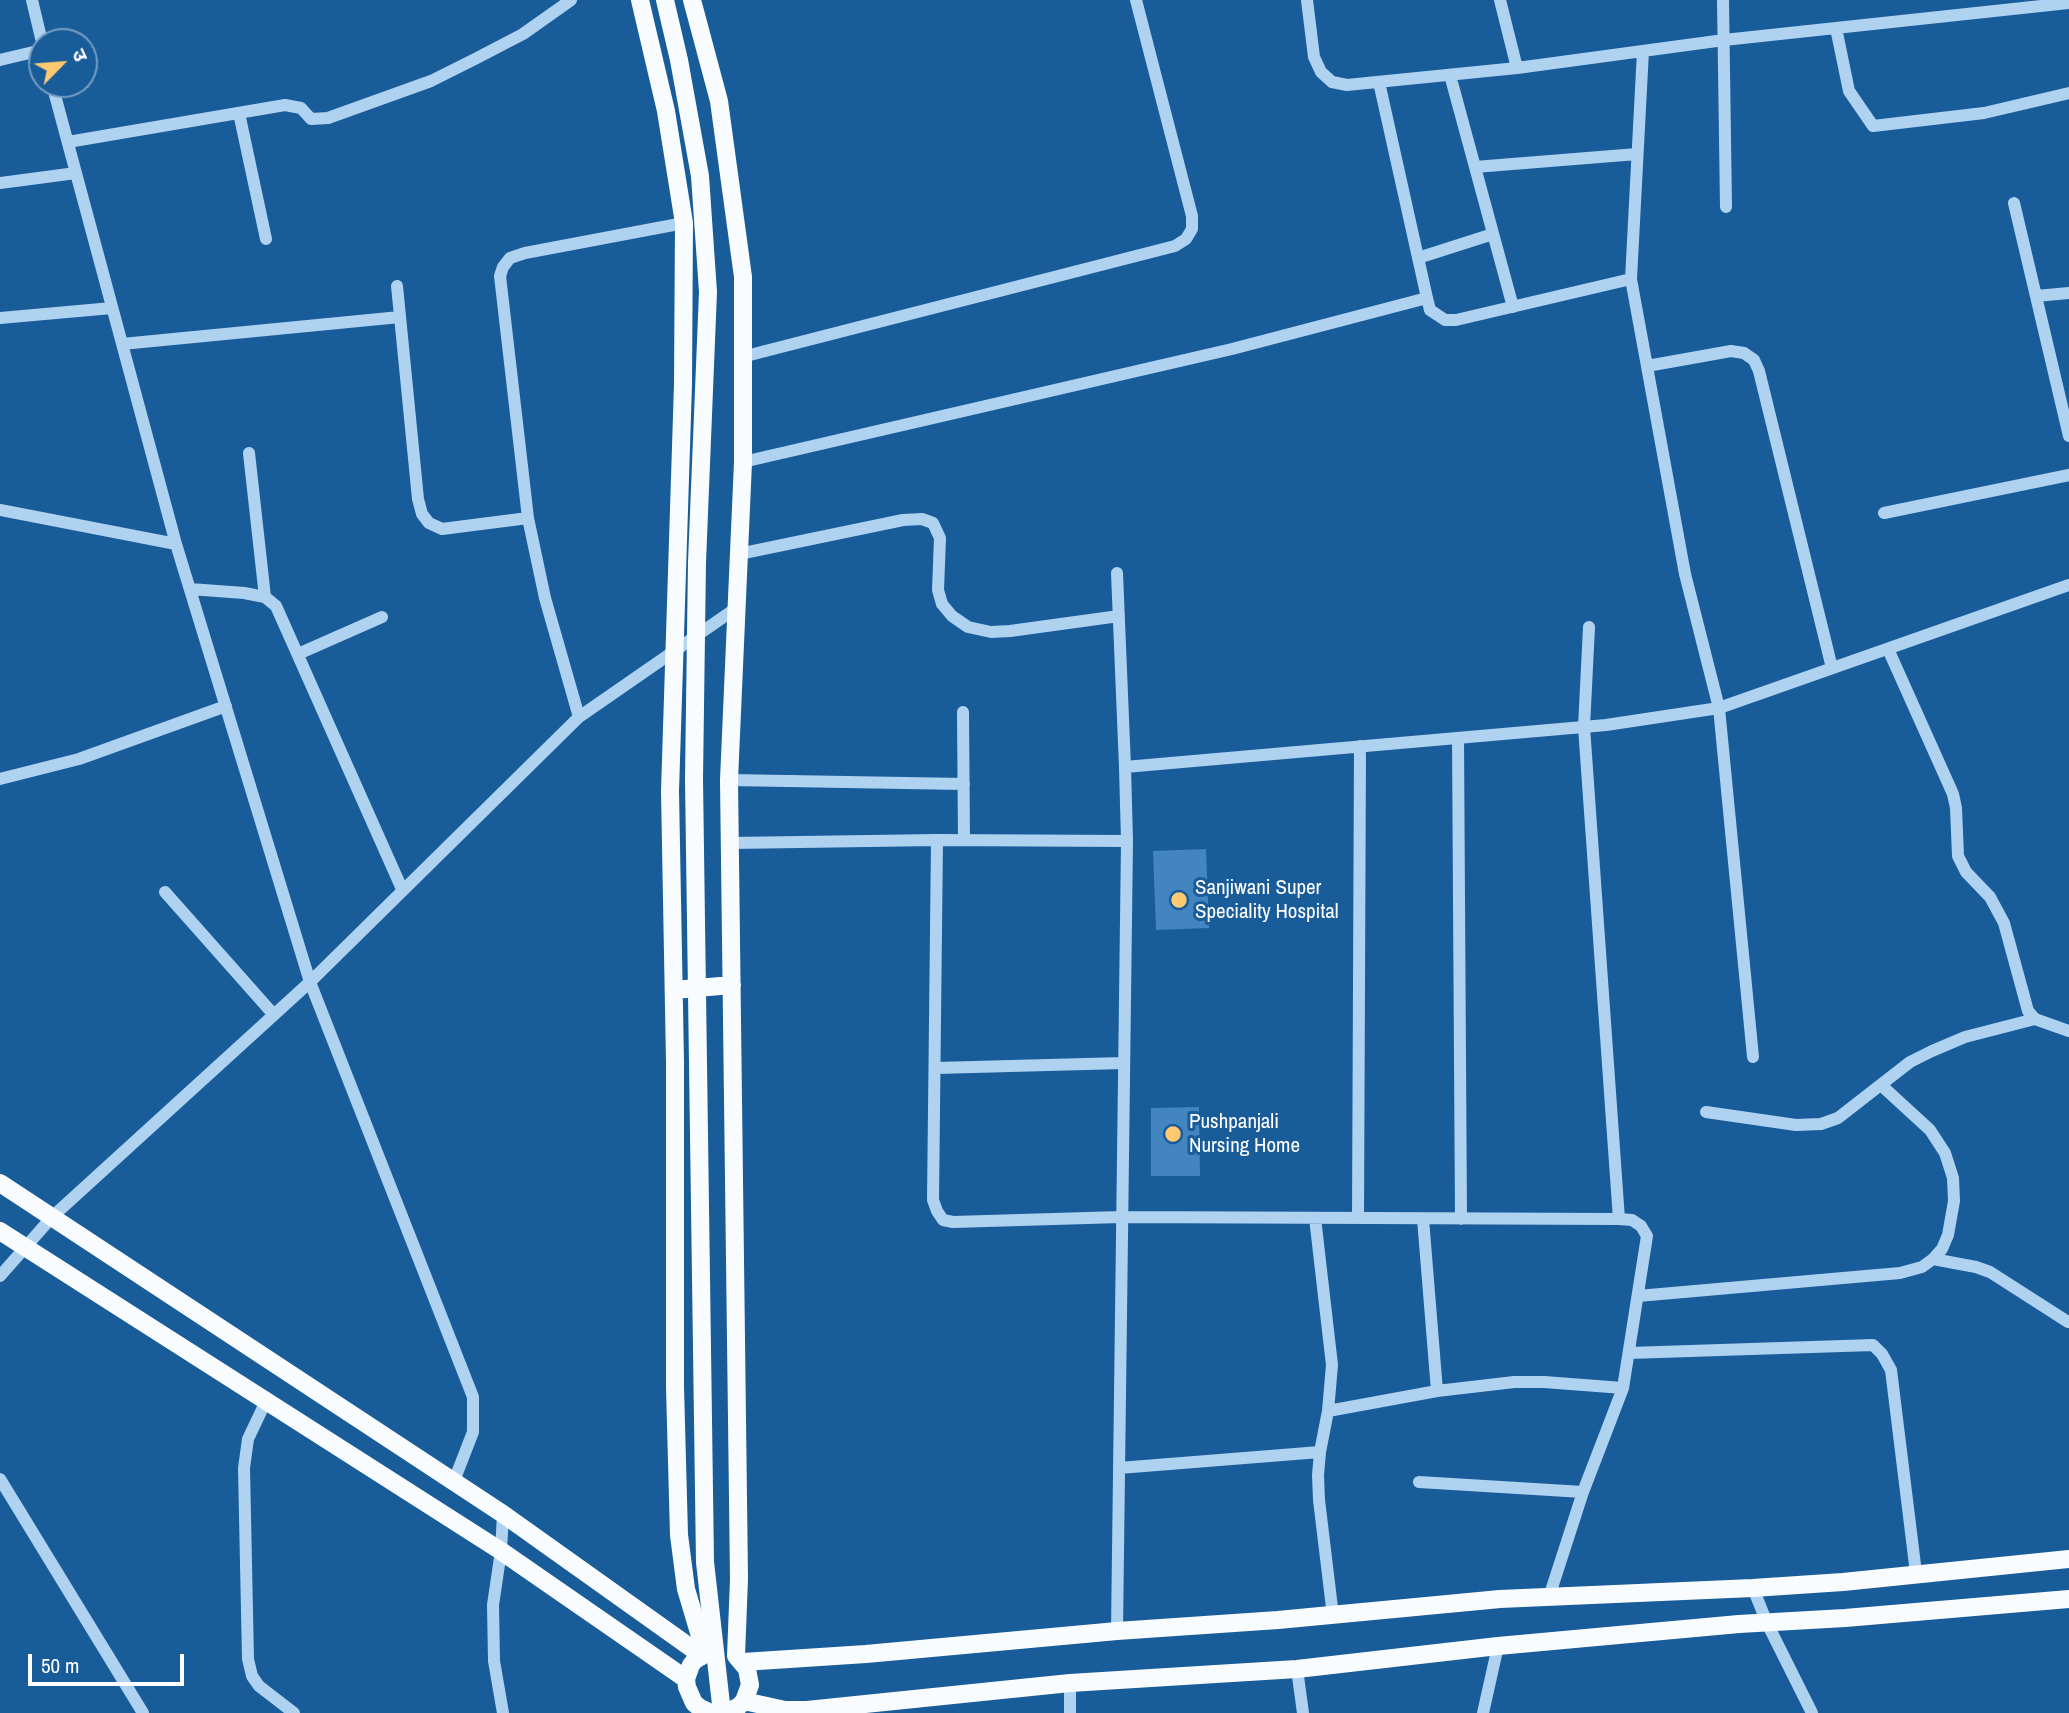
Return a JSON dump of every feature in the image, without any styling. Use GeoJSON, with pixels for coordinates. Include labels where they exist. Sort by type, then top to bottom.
{"type":"FeatureCollection","features":[{"type":"Feature","properties":{"kind":"main road"},"geometry":{"type":"LineString","coordinates":[[640,0],[666,111],[684,223],[683,384],[670,791],[674,990],[675,1387],[679,1535],[685,1589],[703,1654]]}},
{"type":"Feature","properties":{"kind":"main road"},"geometry":{"type":"LineString","coordinates":[[665,0],[700,176],[708,292],[697,562],[694,779],[705,1563],[734,1709]]}},
{"type":"Feature","properties":{"kind":"main road"},"geometry":{"type":"LineString","coordinates":[[692,0],[719,100],[743,276],[743,462],[729,780],[739,1659]]}},
{"type":"Feature","properties":{"kind":"main road"},"geometry":{"type":"LineString","coordinates":[[674,990],[732,985]]}},
{"type":"Feature","properties":{"kind":"main road"},"geometry":{"type":"LineString","coordinates":[[0,1183],[454,1481],[703,1654]]}},
{"type":"Feature","properties":{"kind":"main road"},"geometry":{"type":"LineString","coordinates":[[0,1231],[501,1550],[686,1679]]}},
{"type":"Feature","properties":{"kind":"main road"},"geometry":{"type":"LineString","coordinates":[[739,1659],[866,1654],[1117,1631],[1333,1616],[1500,1599],[1843,1582],[2069,1559]]}},
{"type":"Feature","properties":{"kind":"main road"},"geometry":{"type":"LineString","coordinates":[[734,1709],[807,1710],[1070,1683],[1297,1669],[1739,1623],[1845,1618],[2069,1599]]}},
{"type":"Feature","properties":{"kind":"main road"},"geometry":{"type":"LineString","coordinates":[[711,1713],[694,1708],[686,1679],[691,1665],[703,1654],[721,1650],[739,1659],[747,1669],[750,1685],[734,1709]]}},
{"type":"Feature","properties":{"kind":"street"},"geometry":{"type":"LineString","coordinates":[[32,0],[39,28]]}},
{"type":"Feature","properties":{"kind":"street"},"geometry":{"type":"LineString","coordinates":[[68,142],[285,105],[301,108],[312,119],[328,118],[431,81],[464,65],[523,34],[571,0]]}},
{"type":"Feature","properties":{"kind":"street"},"geometry":{"type":"LineString","coordinates":[[742,357],[1175,246],[1186,239],[1192,229],[1192,216],[1136,0]]}},
{"type":"Feature","properties":{"kind":"street"},"geometry":{"type":"LineString","coordinates":[[1307,0],[1314,57],[1321,72],[1332,82],[1347,85],[1517,68],[1836,28],[1976,6],[2069,3]]}},
{"type":"Feature","properties":{"kind":"street"},"geometry":{"type":"LineString","coordinates":[[1500,0],[1517,68]]}},
{"type":"Feature","properties":{"kind":"street"},"geometry":{"type":"LineString","coordinates":[[1723,0],[1726,207]]}},
{"type":"Feature","properties":{"kind":"street"},"geometry":{"type":"LineString","coordinates":[[1836,28],[1849,90],[1873,126],[1984,113],[2069,93]]}},
{"type":"Feature","properties":{"kind":"street"},"geometry":{"type":"LineString","coordinates":[[1643,51],[1631,279],[1685,574],[1719,708],[1752,1056]]}},
{"type":"Feature","properties":{"kind":"street"},"geometry":{"type":"LineString","coordinates":[[0,60],[28,53]]}},
{"type":"Feature","properties":{"kind":"street"},"geometry":{"type":"LineString","coordinates":[[1450,75],[1513,307]]}},
{"type":"Feature","properties":{"kind":"street"},"geometry":{"type":"LineString","coordinates":[[1379,82],[1430,310],[1445,320],[1455,320],[1631,279]]}},
{"type":"Feature","properties":{"kind":"street"},"geometry":{"type":"LineString","coordinates":[[56,98],[176,544],[310,982],[473,1397],[473,1432],[454,1481]]}},
{"type":"Feature","properties":{"kind":"street"},"geometry":{"type":"LineString","coordinates":[[239,113],[266,239]]}},
{"type":"Feature","properties":{"kind":"street"},"geometry":{"type":"LineString","coordinates":[[1475,167],[1637,154]]}},
{"type":"Feature","properties":{"kind":"street"},"geometry":{"type":"LineString","coordinates":[[0,183],[76,173]]}},
{"type":"Feature","properties":{"kind":"street"},"geometry":{"type":"LineString","coordinates":[[2014,203],[2069,436]]}},
{"type":"Feature","properties":{"kind":"street"},"geometry":{"type":"LineString","coordinates":[[579,717],[545,598],[528,518],[500,276],[510,258],[525,253],[684,223]]}},
{"type":"Feature","properties":{"kind":"street"},"geometry":{"type":"LineString","coordinates":[[1418,258],[1493,234]]}},
{"type":"Feature","properties":{"kind":"street"},"geometry":{"type":"LineString","coordinates":[[397,286],[418,499],[422,514],[429,523],[442,529],[528,518]]}},
{"type":"Feature","properties":{"kind":"street"},"geometry":{"type":"LineString","coordinates":[[2036,296],[2069,293]]}},
{"type":"Feature","properties":{"kind":"street"},"geometry":{"type":"LineString","coordinates":[[743,462],[1232,349],[1427,298]]}},
{"type":"Feature","properties":{"kind":"street"},"geometry":{"type":"LineString","coordinates":[[0,318],[112,308]]}},
{"type":"Feature","properties":{"kind":"street"},"geometry":{"type":"LineString","coordinates":[[122,344],[400,317]]}},
{"type":"Feature","properties":{"kind":"street"},"geometry":{"type":"LineString","coordinates":[[1647,366],[1731,351],[1744,353],[1754,360],[1759,371],[1832,668]]}},
{"type":"Feature","properties":{"kind":"street"},"geometry":{"type":"LineString","coordinates":[[248,453],[265,597]]}},
{"type":"Feature","properties":{"kind":"street"},"geometry":{"type":"LineString","coordinates":[[1884,513],[2069,475]]}},
{"type":"Feature","properties":{"kind":"street"},"geometry":{"type":"LineString","coordinates":[[0,510],[176,544]]}},
{"type":"Feature","properties":{"kind":"street"},"geometry":{"type":"LineString","coordinates":[[739,554],[903,520],[922,519],[933,523],[940,538],[938,590],[942,604],[952,616],[968,627],[991,632],[1010,631],[1119,616]]}},
{"type":"Feature","properties":{"kind":"street"},"geometry":{"type":"LineString","coordinates":[[1117,573],[1127,841],[1117,1631]]}},
{"type":"Feature","properties":{"kind":"street"},"geometry":{"type":"LineString","coordinates":[[1125,767],[1584,727],[1719,708],[2069,585]]}},
{"type":"Feature","properties":{"kind":"street"},"geometry":{"type":"LineString","coordinates":[[190,589],[265,597],[275,606],[402,889]]}},
{"type":"Feature","properties":{"kind":"street"},"geometry":{"type":"LineString","coordinates":[[0,1276],[52,1217],[310,982],[579,717],[735,610]]}},
{"type":"Feature","properties":{"kind":"street"},"geometry":{"type":"LineString","coordinates":[[298,654],[382,617]]}},
{"type":"Feature","properties":{"kind":"street"},"geometry":{"type":"LineString","coordinates":[[1589,627],[1584,727],[1619,1219]]}},
{"type":"Feature","properties":{"kind":"street"},"geometry":{"type":"LineString","coordinates":[[1888,649],[1952,794],[1956,808],[1958,856],[1966,872],[1990,897],[1999,911],[2028,1011],[2035,1019],[2069,1031]]}},
{"type":"Feature","properties":{"kind":"street"},"geometry":{"type":"LineString","coordinates":[[0,779],[79,760],[226,706]]}},
{"type":"Feature","properties":{"kind":"street"},"geometry":{"type":"LineString","coordinates":[[963,712],[964,840]]}},
{"type":"Feature","properties":{"kind":"street"},"geometry":{"type":"LineString","coordinates":[[1458,738],[1461,1219]]}},
{"type":"Feature","properties":{"kind":"street"},"geometry":{"type":"LineString","coordinates":[[1358,1218],[1360,747]]}},
{"type":"Feature","properties":{"kind":"street"},"geometry":{"type":"LineString","coordinates":[[729,780],[964,784]]}},
{"type":"Feature","properties":{"kind":"street"},"geometry":{"type":"LineString","coordinates":[[937,840],[933,1200],[943,1220],[953,1222],[1121,1217],[1619,1219],[1632,1220],[1641,1227],[1647,1236],[1623,1388],[1583,1492],[1549,1597]]}},
{"type":"Feature","properties":{"kind":"street"},"geometry":{"type":"LineString","coordinates":[[731,843],[1127,841]]}},
{"type":"Feature","properties":{"kind":"street"},"geometry":{"type":"LineString","coordinates":[[165,892],[274,1014]]}},
{"type":"Feature","properties":{"kind":"street"},"geometry":{"type":"LineString","coordinates":[[1706,1112],[1796,1125],[1821,1124],[1838,1118],[1910,1062],[1965,1037],[2035,1019]]}},
{"type":"Feature","properties":{"kind":"street"},"geometry":{"type":"LineString","coordinates":[[936,1068],[1123,1063]]}},
{"type":"Feature","properties":{"kind":"street"},"geometry":{"type":"LineString","coordinates":[[1637,1296],[1900,1273],[1922,1267],[1933,1259],[1942,1249],[1948,1235],[1954,1201],[1953,1178],[1945,1153],[1930,1130],[1881,1085]]}},
{"type":"Feature","properties":{"kind":"street"},"geometry":{"type":"LineString","coordinates":[[1315,1218],[1332,1365],[1328,1411],[1320,1452],[1319,1500],[1333,1616]]}},
{"type":"Feature","properties":{"kind":"street"},"geometry":{"type":"LineString","coordinates":[[1423,1219],[1437,1391]]}},
{"type":"Feature","properties":{"kind":"street"},"geometry":{"type":"LineString","coordinates":[[1933,1259],[1990,1272],[2068,1322]]}},
{"type":"Feature","properties":{"kind":"street"},"geometry":{"type":"LineString","coordinates":[[1629,1353],[1874,1345],[1891,1370],[1916,1573]]}},
{"type":"Feature","properties":{"kind":"street"},"geometry":{"type":"LineString","coordinates":[[1328,1411],[1437,1391],[1514,1382],[1623,1388]]}},
{"type":"Feature","properties":{"kind":"street"},"geometry":{"type":"LineString","coordinates":[[266,1401],[248,1439],[244,1468],[248,1659],[252,1676],[259,1686],[295,1713]]}},
{"type":"Feature","properties":{"kind":"street"},"geometry":{"type":"LineString","coordinates":[[1119,1468],[1320,1452]]}},
{"type":"Feature","properties":{"kind":"street"},"geometry":{"type":"LineString","coordinates":[[0,1479],[143,1713]]}},
{"type":"Feature","properties":{"kind":"street"},"geometry":{"type":"LineString","coordinates":[[1419,1482],[1583,1492]]}},
{"type":"Feature","properties":{"kind":"street"},"geometry":{"type":"LineString","coordinates":[[503,1514],[493,1605],[494,1661],[503,1713]]}},
{"type":"Feature","properties":{"kind":"street"},"geometry":{"type":"LineString","coordinates":[[1754,1588],[1767,1623],[1812,1713]]}},
{"type":"Feature","properties":{"kind":"street"},"geometry":{"type":"LineString","coordinates":[[1483,1713],[1499,1646]]}},
{"type":"Feature","properties":{"kind":"street"},"geometry":{"type":"LineString","coordinates":[[1297,1669],[1303,1713]]}},
{"type":"Feature","properties":{"kind":"street"},"geometry":{"type":"LineString","coordinates":[[1070,1683],[1070,1713]]}},
{"type":"Feature","properties":{"kind":"building"},"geometry":{"type":"Polygon","coordinates":[[[1206,849],[1209,928],[1156,930],[1153,851],[1206,849]]]}},
{"type":"Feature","properties":{"kind":"building"},"geometry":{"type":"Polygon","coordinates":[[[1199,1107],[1200,1176],[1151,1176],[1151,1108],[1199,1107]]]}},
{"type":"Feature","properties":{"kind":"place","name":"Sanjiwani Super Speciality Hospital"},"geometry":{"type":"Point","coordinates":[1179,900]}},
{"type":"Feature","properties":{"kind":"place","name":"Pushpanjali Nursing Home"},"geometry":{"type":"Point","coordinates":[1173,1134]}}]}
